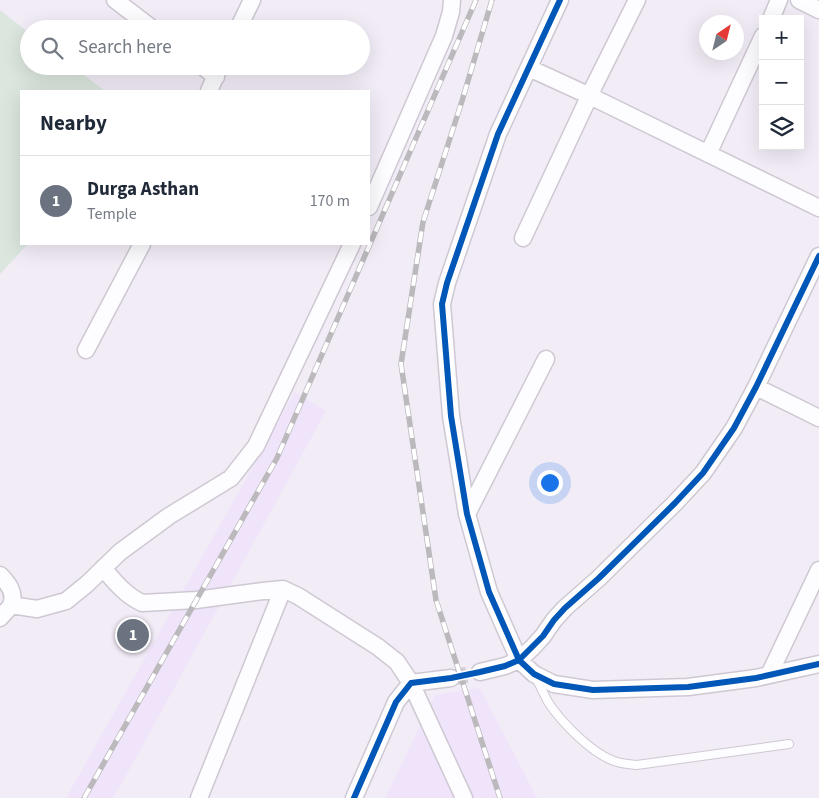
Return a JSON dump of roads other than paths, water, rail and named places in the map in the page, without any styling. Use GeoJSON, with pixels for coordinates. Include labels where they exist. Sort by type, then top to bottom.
{"type":"FeatureCollection","features":[{"type":"Feature","properties":{"kind":"street"},"geometry":{"type":"LineString","coordinates":[[115,0],[141,20]]}},
{"type":"Feature","properties":{"kind":"street"},"geometry":{"type":"LineString","coordinates":[[242,20],[252,0]]}},
{"type":"Feature","properties":{"kind":"street"},"geometry":{"type":"LineString","coordinates":[[370,205],[444,36],[451,12],[452,0]]}},
{"type":"Feature","properties":{"kind":"street"},"geometry":{"type":"LineString","coordinates":[[560,0],[498,134],[446,283],[442,304],[451,416],[467,514],[489,592],[519,660],[534,674],[554,684],[593,690],[688,687],[756,678],[819,664]]}},
{"type":"Feature","properties":{"kind":"street"},"geometry":{"type":"LineString","coordinates":[[523,238],[637,0]]}},
{"type":"Feature","properties":{"kind":"street"},"geometry":{"type":"LineString","coordinates":[[772,15],[779,0]]}},
{"type":"Feature","properties":{"kind":"street"},"geometry":{"type":"LineString","coordinates":[[799,0],[819,10]]}},
{"type":"Feature","properties":{"kind":"street"},"geometry":{"type":"LineString","coordinates":[[708,154],[759,45]]}},
{"type":"Feature","properties":{"kind":"street"},"geometry":{"type":"LineString","coordinates":[[529,68],[819,208]]}},
{"type":"Feature","properties":{"kind":"street"},"geometry":{"type":"LineString","coordinates":[[86,350],[141,245]]}},
{"type":"Feature","properties":{"kind":"street"},"geometry":{"type":"LineString","coordinates":[[11,605],[37,609],[66,601],[87,584],[120,552],[169,516],[231,478],[256,446],[352,245]]}},
{"type":"Feature","properties":{"kind":"street"},"geometry":{"type":"LineString","coordinates":[[480,672],[505,666],[519,660],[543,636],[565,608],[675,503],[703,473],[734,428],[756,387],[819,256]]}},
{"type":"Feature","properties":{"kind":"street"},"geometry":{"type":"LineString","coordinates":[[467,514],[546,359]]}},
{"type":"Feature","properties":{"kind":"street"},"geometry":{"type":"LineString","coordinates":[[756,387],[819,418]]}},
{"type":"Feature","properties":{"kind":"street"},"geometry":{"type":"LineString","coordinates":[[103,568],[123,592],[142,603],[196,600],[283,589],[298,596],[378,647],[397,662],[411,683],[464,798]]}},
{"type":"Feature","properties":{"kind":"street"},"geometry":{"type":"LineString","coordinates":[[769,675],[819,570]]}},
{"type":"Feature","properties":{"kind":"street"},"geometry":{"type":"LineString","coordinates":[[0,575],[7,582],[12,594],[11,605],[0,618]]}},
{"type":"Feature","properties":{"kind":"street"},"geometry":{"type":"LineString","coordinates":[[199,798],[283,589]]}},
{"type":"Feature","properties":{"kind":"street"},"geometry":{"type":"LineString","coordinates":[[354,798],[396,702],[411,683],[451,678]]}},
{"type":"Feature","properties":{"kind":"lane"},"geometry":{"type":"LineString","coordinates":[[534,674],[559,717],[600,754],[618,763],[636,765],[788,744]]}},
{"type":"Feature","properties":{"kind":"tunnel"},"geometry":{"type":"LineString","coordinates":[[451,678],[480,672]]}},
{"type":"Feature","properties":{"kind":"railway"},"geometry":{"type":"LineString","coordinates":[[370,244],[476,0]]}},
{"type":"Feature","properties":{"kind":"railway"},"geometry":{"type":"LineString","coordinates":[[492,0],[423,222],[401,364],[436,600],[500,798]]}},
{"type":"Feature","properties":{"kind":"railway"},"geometry":{"type":"LineString","coordinates":[[84,798],[277,458],[370,245]]}},
{"type":"Feature","properties":{"kind":"place","name":"Durga Asthan"},"geometry":{"type":"Point","coordinates":[133,635]}}]}
